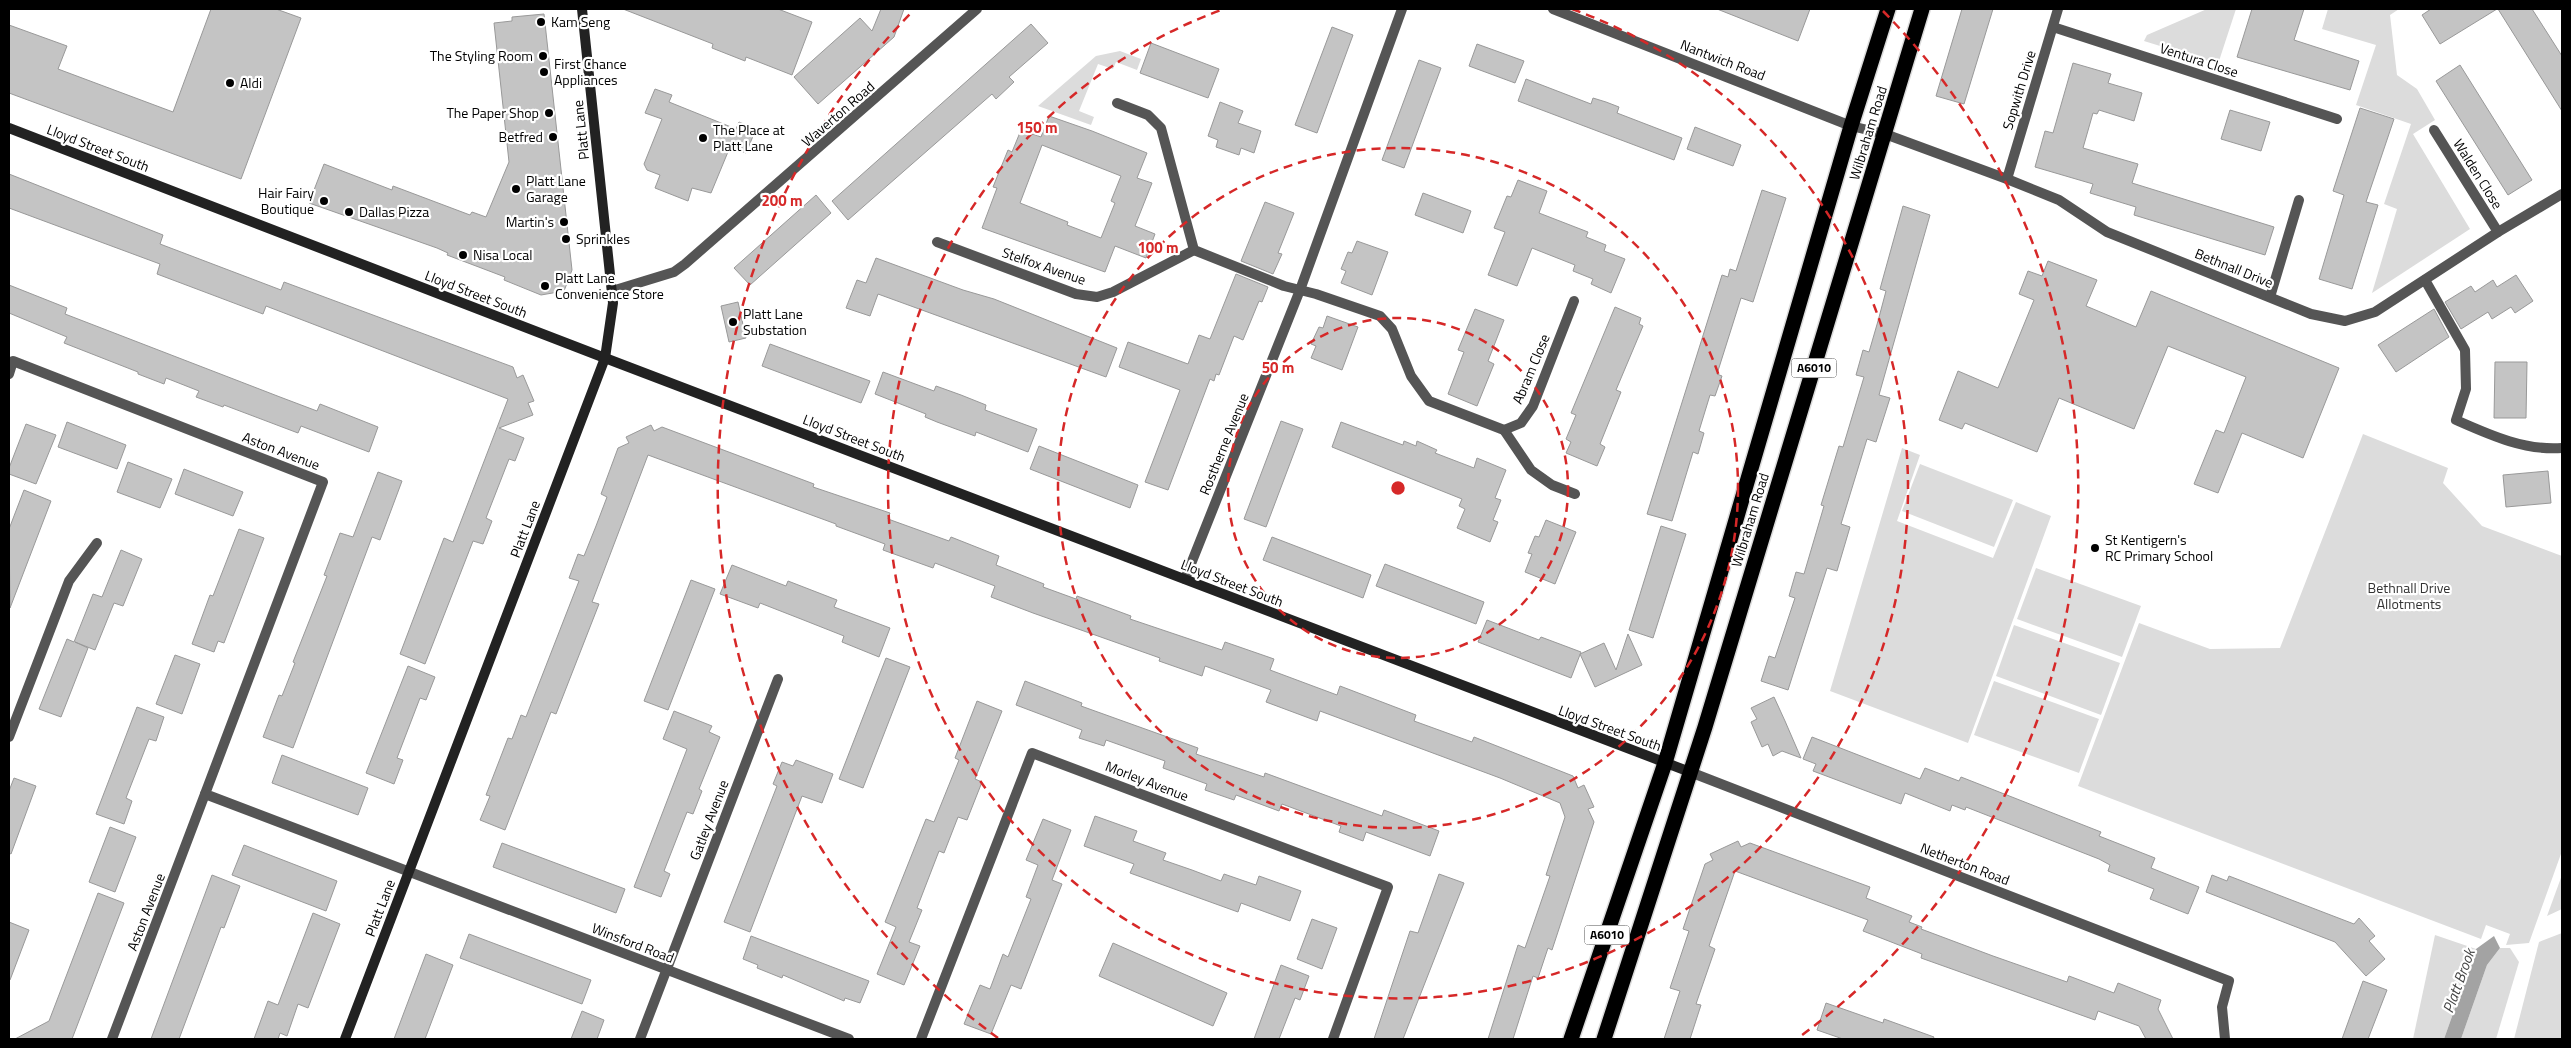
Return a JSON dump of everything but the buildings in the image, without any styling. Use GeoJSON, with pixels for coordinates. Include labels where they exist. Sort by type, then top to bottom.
{"type":"FeatureCollection","features":[{"type":"Feature","properties":{"kind":"highway","name":"Wilbraham Road"},"geometry":{"type":"LineString","coordinates":[[1571,1039],[1665,763],[1851,126],[1888,9]]}},
{"type":"Feature","properties":{"kind":"highway","name":"Wilbraham Road"},"geometry":{"type":"LineString","coordinates":[[1604,1039],[1690,772],[1922,9]]}},
{"type":"Feature","properties":{"kind":"street","name":"Platt Lane"},"geometry":{"type":"LineString","coordinates":[[345,1039],[605,358],[613,303],[582,9]]}},
{"type":"Feature","properties":{"kind":"street","name":"Waverton Road"},"geometry":{"type":"LineString","coordinates":[[612,291],[674,272],[685,264],[977,9]]}},
{"type":"Feature","properties":{"kind":"street","name":"Rostherne Avenue"},"geometry":{"type":"LineString","coordinates":[[1185,579],[1300,290],[1402,9]]}},
{"type":"Feature","properties":{"kind":"street","name":"Nantwich Road"},"geometry":{"type":"LineString","coordinates":[[1553,9],[1851,126],[1885,134]]}},
{"type":"Feature","properties":{"kind":"street","name":"Sopwith Drive"},"geometry":{"type":"LineString","coordinates":[[2007,178],[2058,9]]}},
{"type":"Feature","properties":{"kind":"street","name":"Ventura Close"},"geometry":{"type":"LineString","coordinates":[[2053,27],[2337,119]]}},
{"type":"Feature","properties":{"kind":"street"},"geometry":{"type":"LineString","coordinates":[[1117,103],[1148,115],[1161,128],[1194,250],[1300,290],[1380,316],[1392,329],[1411,376],[1430,400],[1504,430],[1531,470],[1552,485],[1575,494]]}},
{"type":"Feature","properties":{"kind":"street","name":"Lloyd Street South"},"geometry":{"type":"LineString","coordinates":[[9,128],[605,358],[1690,772]]}},
{"type":"Feature","properties":{"kind":"street","name":"Walden Close"},"geometry":{"type":"LineString","coordinates":[[2434,130],[2498,232]]}},
{"type":"Feature","properties":{"kind":"street","name":"Bethnall Drive"},"geometry":{"type":"LineString","coordinates":[[1885,134],[2007,178],[2058,200],[2107,232],[2311,314],[2345,320],[2375,312],[2498,232],[2562,194]]}},
{"type":"Feature","properties":{"kind":"street"},"geometry":{"type":"LineString","coordinates":[[2270,297],[2300,200]]}},
{"type":"Feature","properties":{"kind":"street","name":"Stelfox Avenue"},"geometry":{"type":"LineString","coordinates":[[936,242],[1076,294],[1097,297],[1113,292],[1194,250]]}},
{"type":"Feature","properties":{"kind":"street"},"geometry":{"type":"LineString","coordinates":[[2425,280],[2465,350],[2466,389],[2456,420],[2494,436],[2542,450],[2562,448]]}},
{"type":"Feature","properties":{"kind":"street","name":"Abram Close"},"geometry":{"type":"LineString","coordinates":[[1504,430],[1521,423],[1533,406],[1574,301]]}},
{"type":"Feature","properties":{"kind":"street","name":"Aston Avenue"},"geometry":{"type":"LineString","coordinates":[[9,374],[13,362],[323,482],[112,1039]]}},
{"type":"Feature","properties":{"kind":"street"},"geometry":{"type":"LineString","coordinates":[[9,737],[69,581],[97,543]]}},
{"type":"Feature","properties":{"kind":"street","name":"Gatley Avenue"},"geometry":{"type":"LineString","coordinates":[[640,1039],[778,679]]}},
{"type":"Feature","properties":{"kind":"street","name":"Morley Avenue"},"geometry":{"type":"LineString","coordinates":[[921,1039],[1032,753],[1388,887],[1333,1039]]}},
{"type":"Feature","properties":{"kind":"street","name":"Netherton Road"},"geometry":{"type":"LineString","coordinates":[[1690,772],[2229,981],[2222,1007],[2225,1039]]}},
{"type":"Feature","properties":{"kind":"street"},"geometry":{"type":"LineString","coordinates":[[205,794],[408,873]]}},
{"type":"Feature","properties":{"kind":"street","name":"Winsford Road"},"geometry":{"type":"LineString","coordinates":[[408,873],[849,1039]]}},
{"type":"Feature","properties":{"kind":"green space"},"geometry":{"type":"Polygon","coordinates":[[[2207,9],[2236,9],[2218,64],[2144,41],[2147,35],[2207,9]]]}},
{"type":"Feature","properties":{"kind":"green space"},"geometry":{"type":"Polygon","coordinates":[[[2328,9],[2399,9],[2390,15],[2397,75],[2417,89],[2435,120],[2413,134],[2470,229],[2372,293],[2397,209],[2384,204],[2411,124],[2356,105],[2376,45],[2322,29],[2328,9]]]}},
{"type":"Feature","properties":{"kind":"green space"},"geometry":{"type":"Polygon","coordinates":[[[1120,51],[1141,59],[1137,70],[1116,62],[1113,69],[1098,64],[1079,111],[1094,117],[1091,125],[1038,106],[1096,56],[1120,51]]]}},
{"type":"Feature","properties":{"kind":"green space","name":"Bethnall Drive Allotments"},"geometry":{"type":"Polygon","coordinates":[[[2363,434],[2448,468],[2443,483],[2482,526],[2562,556],[2562,851],[2529,943],[2506,945],[2510,934],[2486,925],[2481,939],[2078,786],[2139,623],[2210,649],[2280,648],[2363,434]]]}},
{"type":"Feature","properties":{"kind":"green space"},"geometry":{"type":"Polygon","coordinates":[[[1902,448],[1920,455],[1897,521],[1993,558],[2016,502],[2051,516],[1968,743],[1830,691],[1902,448]]]}},
{"type":"Feature","properties":{"kind":"green space"},"geometry":{"type":"Polygon","coordinates":[[[1920,464],[2013,500],[1994,547],[1902,511],[1920,464]]]}},
{"type":"Feature","properties":{"kind":"green space"},"geometry":{"type":"Polygon","coordinates":[[[2036,568],[2141,606],[2122,657],[2017,619],[2036,568]]]}},
{"type":"Feature","properties":{"kind":"green space"},"geometry":{"type":"Polygon","coordinates":[[[2014,625],[2120,663],[2101,715],[1996,676],[2014,625]]]}},
{"type":"Feature","properties":{"kind":"green space"},"geometry":{"type":"Polygon","coordinates":[[[1994,681],[2099,719],[2079,773],[1974,735],[1994,681]]]}},
{"type":"Feature","properties":{"kind":"green space"},"geometry":{"type":"Polygon","coordinates":[[[2562,875],[2562,909],[2547,916],[2562,875]]]}},
{"type":"Feature","properties":{"kind":"green space"},"geometry":{"type":"Polygon","coordinates":[[[2562,933],[2562,1039],[2514,1039],[2539,942],[2562,933]]]}},
{"type":"Feature","properties":{"kind":"green space"},"geometry":{"type":"Polygon","coordinates":[[[2435,935],[2476,949],[2444,1039],[2413,1039],[2435,935]]]}},
{"type":"Feature","properties":{"kind":"green space"},"geometry":{"type":"Polygon","coordinates":[[[2500,948],[2510,948],[2519,962],[2496,1039],[2461,1039],[2487,965],[2500,948]]]}},
{"type":"Feature","properties":{"kind":"shaded area"},"geometry":{"type":"Polygon","coordinates":[[[2494,936],[2500,948],[2487,965],[2461,1039],[2444,1039],[2476,949],[2494,936]]]}},
{"type":"Feature","properties":{"kind":"place","name":"Kam Seng"},"geometry":{"type":"Point","coordinates":[541,22]}},
{"type":"Feature","properties":{"kind":"place","name":"The Styling Room"},"geometry":{"type":"Point","coordinates":[543,56]}},
{"type":"Feature","properties":{"kind":"place","name":"First Chance Appliances"},"geometry":{"type":"Point","coordinates":[544,72]}},
{"type":"Feature","properties":{"kind":"place","name":"Aldi"},"geometry":{"type":"Point","coordinates":[230,83]}},
{"type":"Feature","properties":{"kind":"place","name":"The Paper Shop"},"geometry":{"type":"Point","coordinates":[549,113]}},
{"type":"Feature","properties":{"kind":"place","name":"Betfred"},"geometry":{"type":"Point","coordinates":[553,137]}},
{"type":"Feature","properties":{"kind":"place","name":"The Place at Platt Lane"},"geometry":{"type":"Point","coordinates":[703,138]}},
{"type":"Feature","properties":{"kind":"place","name":"Platt Lane Garage"},"geometry":{"type":"Point","coordinates":[516,189]}},
{"type":"Feature","properties":{"kind":"place","name":"Hair Fairy Boutique"},"geometry":{"type":"Point","coordinates":[324,201]}},
{"type":"Feature","properties":{"kind":"place","name":"Dallas Pizza"},"geometry":{"type":"Point","coordinates":[349,212]}},
{"type":"Feature","properties":{"kind":"place","name":"Martin's"},"geometry":{"type":"Point","coordinates":[564,222]}},
{"type":"Feature","properties":{"kind":"place","name":"Sprinkles"},"geometry":{"type":"Point","coordinates":[566,239]}},
{"type":"Feature","properties":{"kind":"place","name":"Nisa Local"},"geometry":{"type":"Point","coordinates":[463,255]}},
{"type":"Feature","properties":{"kind":"place","name":"Platt Lane Convenience Store"},"geometry":{"type":"Point","coordinates":[545,286]}},
{"type":"Feature","properties":{"kind":"place","name":"Platt Lane Substation"},"geometry":{"type":"Point","coordinates":[733,322]}},
{"type":"Feature","properties":{"kind":"place","name":"St Kentigern's RC Primary School"},"geometry":{"type":"Point","coordinates":[2095,548]}},
{"type":"Feature","properties":{"kind":"water label","name":"Platt Brook"},"geometry":{"type":"Point","coordinates":[2459,981]}}]}
